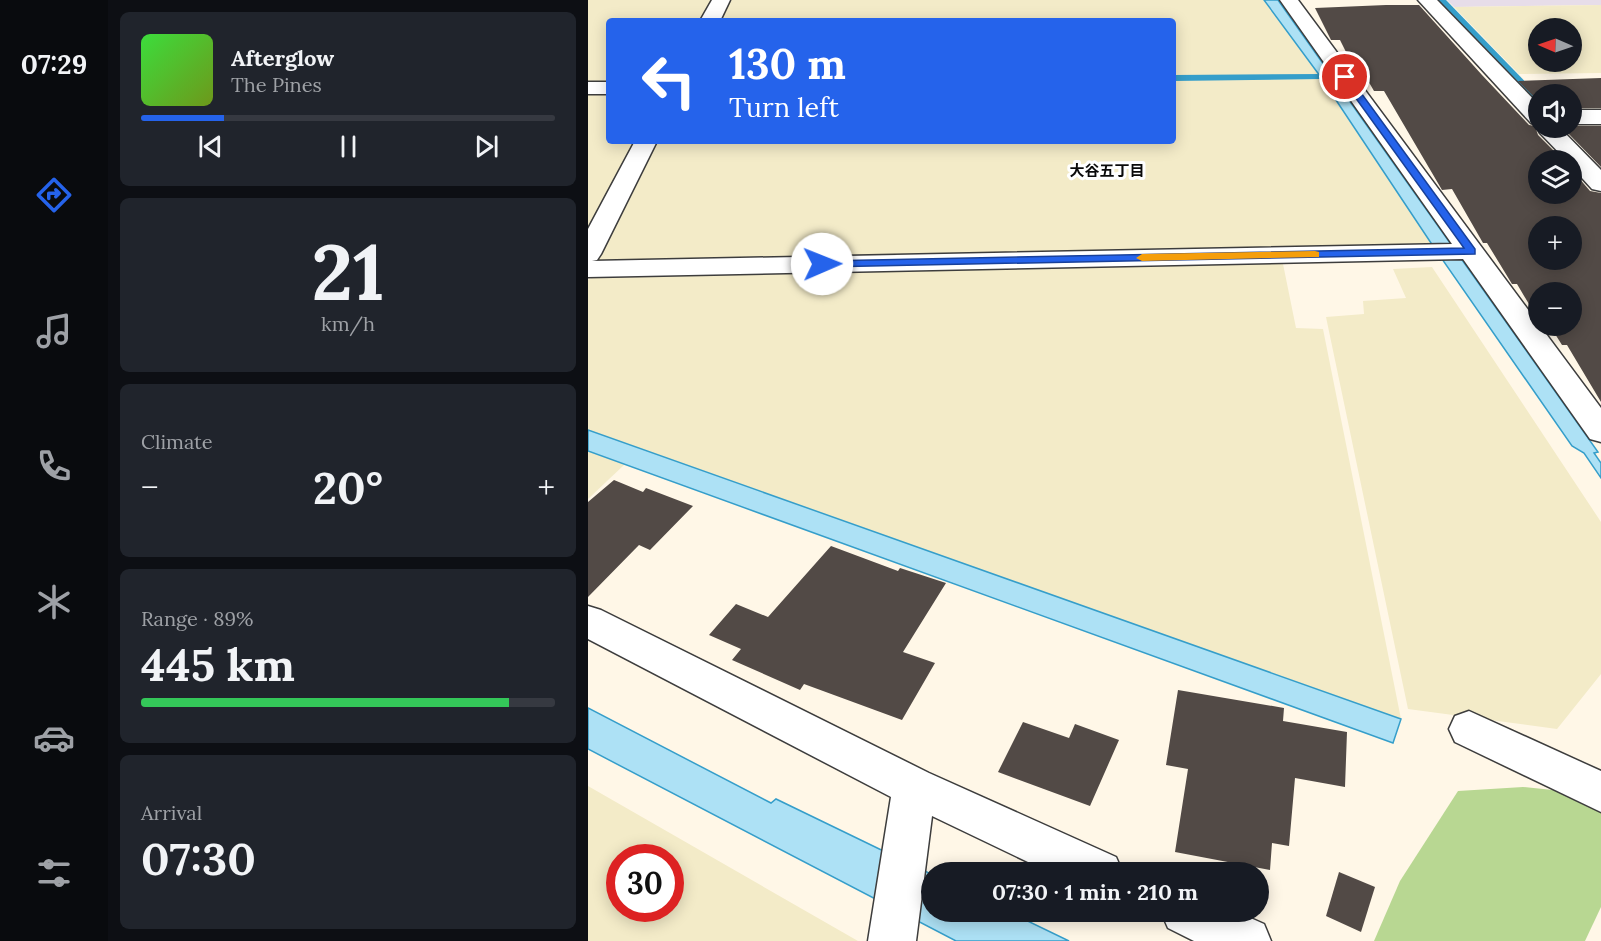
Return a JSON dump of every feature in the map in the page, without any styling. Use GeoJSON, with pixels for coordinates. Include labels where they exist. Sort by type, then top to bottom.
{"type":"FeatureCollection","features":[{"type":"Feature","properties":{"kind":"street"},"geometry":{"type":"LineString","coordinates":[[712,18],[721,0]]}},
{"type":"Feature","properties":{"kind":"street"},"geometry":{"type":"LineString","coordinates":[[1289,0],[1601,431]]}},
{"type":"Feature","properties":{"kind":"street"},"geometry":{"type":"LineString","coordinates":[[1427,0],[1528,106]]}},
{"type":"Feature","properties":{"kind":"street"},"geometry":{"type":"LineString","coordinates":[[588,88],[606,88]]}},
{"type":"Feature","properties":{"kind":"street"},"geometry":{"type":"LineString","coordinates":[[1582,117],[1601,117]]}},
{"type":"Feature","properties":{"kind":"street"},"geometry":{"type":"LineString","coordinates":[[1557,138],[1601,184]]}},
{"type":"Feature","properties":{"kind":"street"},"geometry":{"type":"LineString","coordinates":[[588,254],[644,144]]}},
{"type":"Feature","properties":{"kind":"street"},"geometry":{"type":"LineString","coordinates":[[588,269],[1472,251]]}},
{"type":"Feature","properties":{"kind":"street"},"geometry":{"type":"LineString","coordinates":[[588,621],[914,787],[1076,862]]}},
{"type":"Feature","properties":{"kind":"street"},"geometry":{"type":"LineString","coordinates":[[1469,729],[1601,792]]}},
{"type":"Feature","properties":{"kind":"street"},"geometry":{"type":"LineString","coordinates":[[893,935],[914,787]]}},
{"type":"Feature","properties":{"kind":"street"},"geometry":{"type":"LineString","coordinates":[[1206,922],[1247,941]]}},
{"type":"Feature","properties":{"kind":"shaded area"},"geometry":{"type":"Polygon","coordinates":[[[588,0],[715,0],[706,18],[606,18],[606,82],[588,82],[588,0]]]}},
{"type":"Feature","properties":{"kind":"shaded area"},"geometry":{"type":"Polygon","coordinates":[[[728,0],[1268,0],[1433,246],[602,265],[594,260],[653,144],[1176,144],[1176,18],[719,18],[728,0]]]}},
{"type":"Feature","properties":{"kind":"shaded area"},"geometry":{"type":"Polygon","coordinates":[[[1447,0],[1601,0],[1601,5],[1454,7],[1447,0]]]}},
{"type":"Feature","properties":{"kind":"shaded area"},"geometry":{"type":"Polygon","coordinates":[[[1601,5],[1601,73],[1519,74],[1454,7],[1601,5]]]}},
{"type":"Feature","properties":{"kind":"shaded area"},"geometry":{"type":"Polygon","coordinates":[[[588,92],[606,92],[606,144],[638,144],[588,240],[588,92]]]}},
{"type":"Feature","properties":{"kind":"shaded area"},"geometry":{"type":"Polygon","coordinates":[[[1282,259],[1296,328],[1323,329],[1401,719],[588,430],[588,280],[599,274],[1282,259]]]}},
{"type":"Feature","properties":{"kind":"shaded area"},"geometry":{"type":"Polygon","coordinates":[[[1432,267],[1601,522],[1601,674],[1557,729],[1408,709],[1326,317],[1364,314],[1363,301],[1406,298],[1393,269],[1432,267]]]}},
{"type":"Feature","properties":{"kind":"shaded area"},"geometry":{"type":"Polygon","coordinates":[[[588,451],[625,464],[588,499],[588,451]]]}},
{"type":"Feature","properties":{"kind":"shaded area"},"geometry":{"type":"Polygon","coordinates":[[[588,786],[858,941],[588,941],[588,786]]]}},
{"type":"Feature","properties":{"kind":"green space"},"geometry":{"type":"Polygon","coordinates":[[[1523,787],[1591,794],[1601,804],[1601,907],[1585,941],[1374,941],[1400,881],[1458,791],[1523,787]]]}},
{"type":"Feature","properties":{"kind":"water"},"geometry":{"type":"Polygon","coordinates":[[[1264,0],[1278,0],[1598,452],[1594,453],[1601,463],[1601,478],[1584,453],[1572,446],[1433,246],[1320,76],[1264,0]]]}},
{"type":"Feature","properties":{"kind":"water"},"geometry":{"type":"Polygon","coordinates":[[[588,430],[1401,719],[1393,743],[588,451],[588,430]]]}},
{"type":"Feature","properties":{"kind":"water"},"geometry":{"type":"Polygon","coordinates":[[[588,708],[771,803],[776,799],[921,869],[921,922],[1030,922],[1069,941],[956,941],[588,749],[588,708]]]}},
{"type":"Feature","properties":{"kind":"building"},"geometry":{"type":"Polygon","coordinates":[[[1419,5],[1528,124],[1528,138],[1541,138],[1553,150],[1528,150],[1528,204],[1582,204],[1582,182],[1590,191],[1601,193],[1601,402],[1567,345],[1562,345],[1556,336],[1582,336],[1582,282],[1528,282],[1528,302],[1517,284],[1512,284],[1487,243],[1483,243],[1452,189],[1442,190],[1384,91],[1374,91],[1356,60],[1350,60],[1340,40],[1331,40],[1315,8],[1419,5]]]}},
{"type":"Feature","properties":{"kind":"building"},"geometry":{"type":"Polygon","coordinates":[[[1601,78],[1601,108],[1582,108],[1582,84],[1528,84],[1528,91],[1518,81],[1601,78]]]}},
{"type":"Feature","properties":{"kind":"building"},"geometry":{"type":"Polygon","coordinates":[[[1582,126],[1601,126],[1601,167],[1573,138],[1582,138],[1582,126]]]}},
{"type":"Feature","properties":{"kind":"building"},"geometry":{"type":"Polygon","coordinates":[[[614,480],[643,492],[646,488],[693,506],[650,550],[639,545],[588,597],[588,502],[614,480]]]}},
{"type":"Feature","properties":{"kind":"building"},"geometry":{"type":"Polygon","coordinates":[[[831,546],[898,571],[900,568],[946,583],[903,652],[935,663],[902,720],[804,684],[800,690],[732,660],[741,649],[709,635],[736,604],[768,617],[831,546]]]}},
{"type":"Feature","properties":{"kind":"building"},"geometry":{"type":"Polygon","coordinates":[[[1178,690],[1284,708],[1283,721],[1347,732],[1345,787],[1295,778],[1289,846],[1272,843],[1270,870],[1269,862],[1228,862],[1175,852],[1188,769],[1166,765],[1178,690]]]}},
{"type":"Feature","properties":{"kind":"building"},"geometry":{"type":"Polygon","coordinates":[[[1023,722],[1069,738],[1075,724],[1119,740],[1090,806],[998,772],[1023,722]]]}},
{"type":"Feature","properties":{"kind":"building"},"geometry":{"type":"Polygon","coordinates":[[[1339,872],[1375,887],[1361,932],[1326,916],[1339,872]]]}},
{"type":"Feature","properties":{"kind":"waterway"},"geometry":{"type":"LineString","coordinates":[[1442,0],[1528,90]]}},
{"type":"Feature","properties":{"kind":"waterway"},"geometry":{"type":"LineString","coordinates":[[1176,78],[1320,76]]}},
{"type":"Feature","properties":{"kind":"slow traffic"},"geometry":{"type":"LineString","coordinates":[[1142,258],[1315,254]]}},
{"type":"Feature","properties":{"kind":"district","name":"大谷五丁目"},"geometry":{"type":"Point","coordinates":[1107,171]}},
{"type":"Feature","properties":{"kind":"route"},"geometry":{"type":"LineString","coordinates":[[822,264],[1472,251],[1345,77]]}}]}
